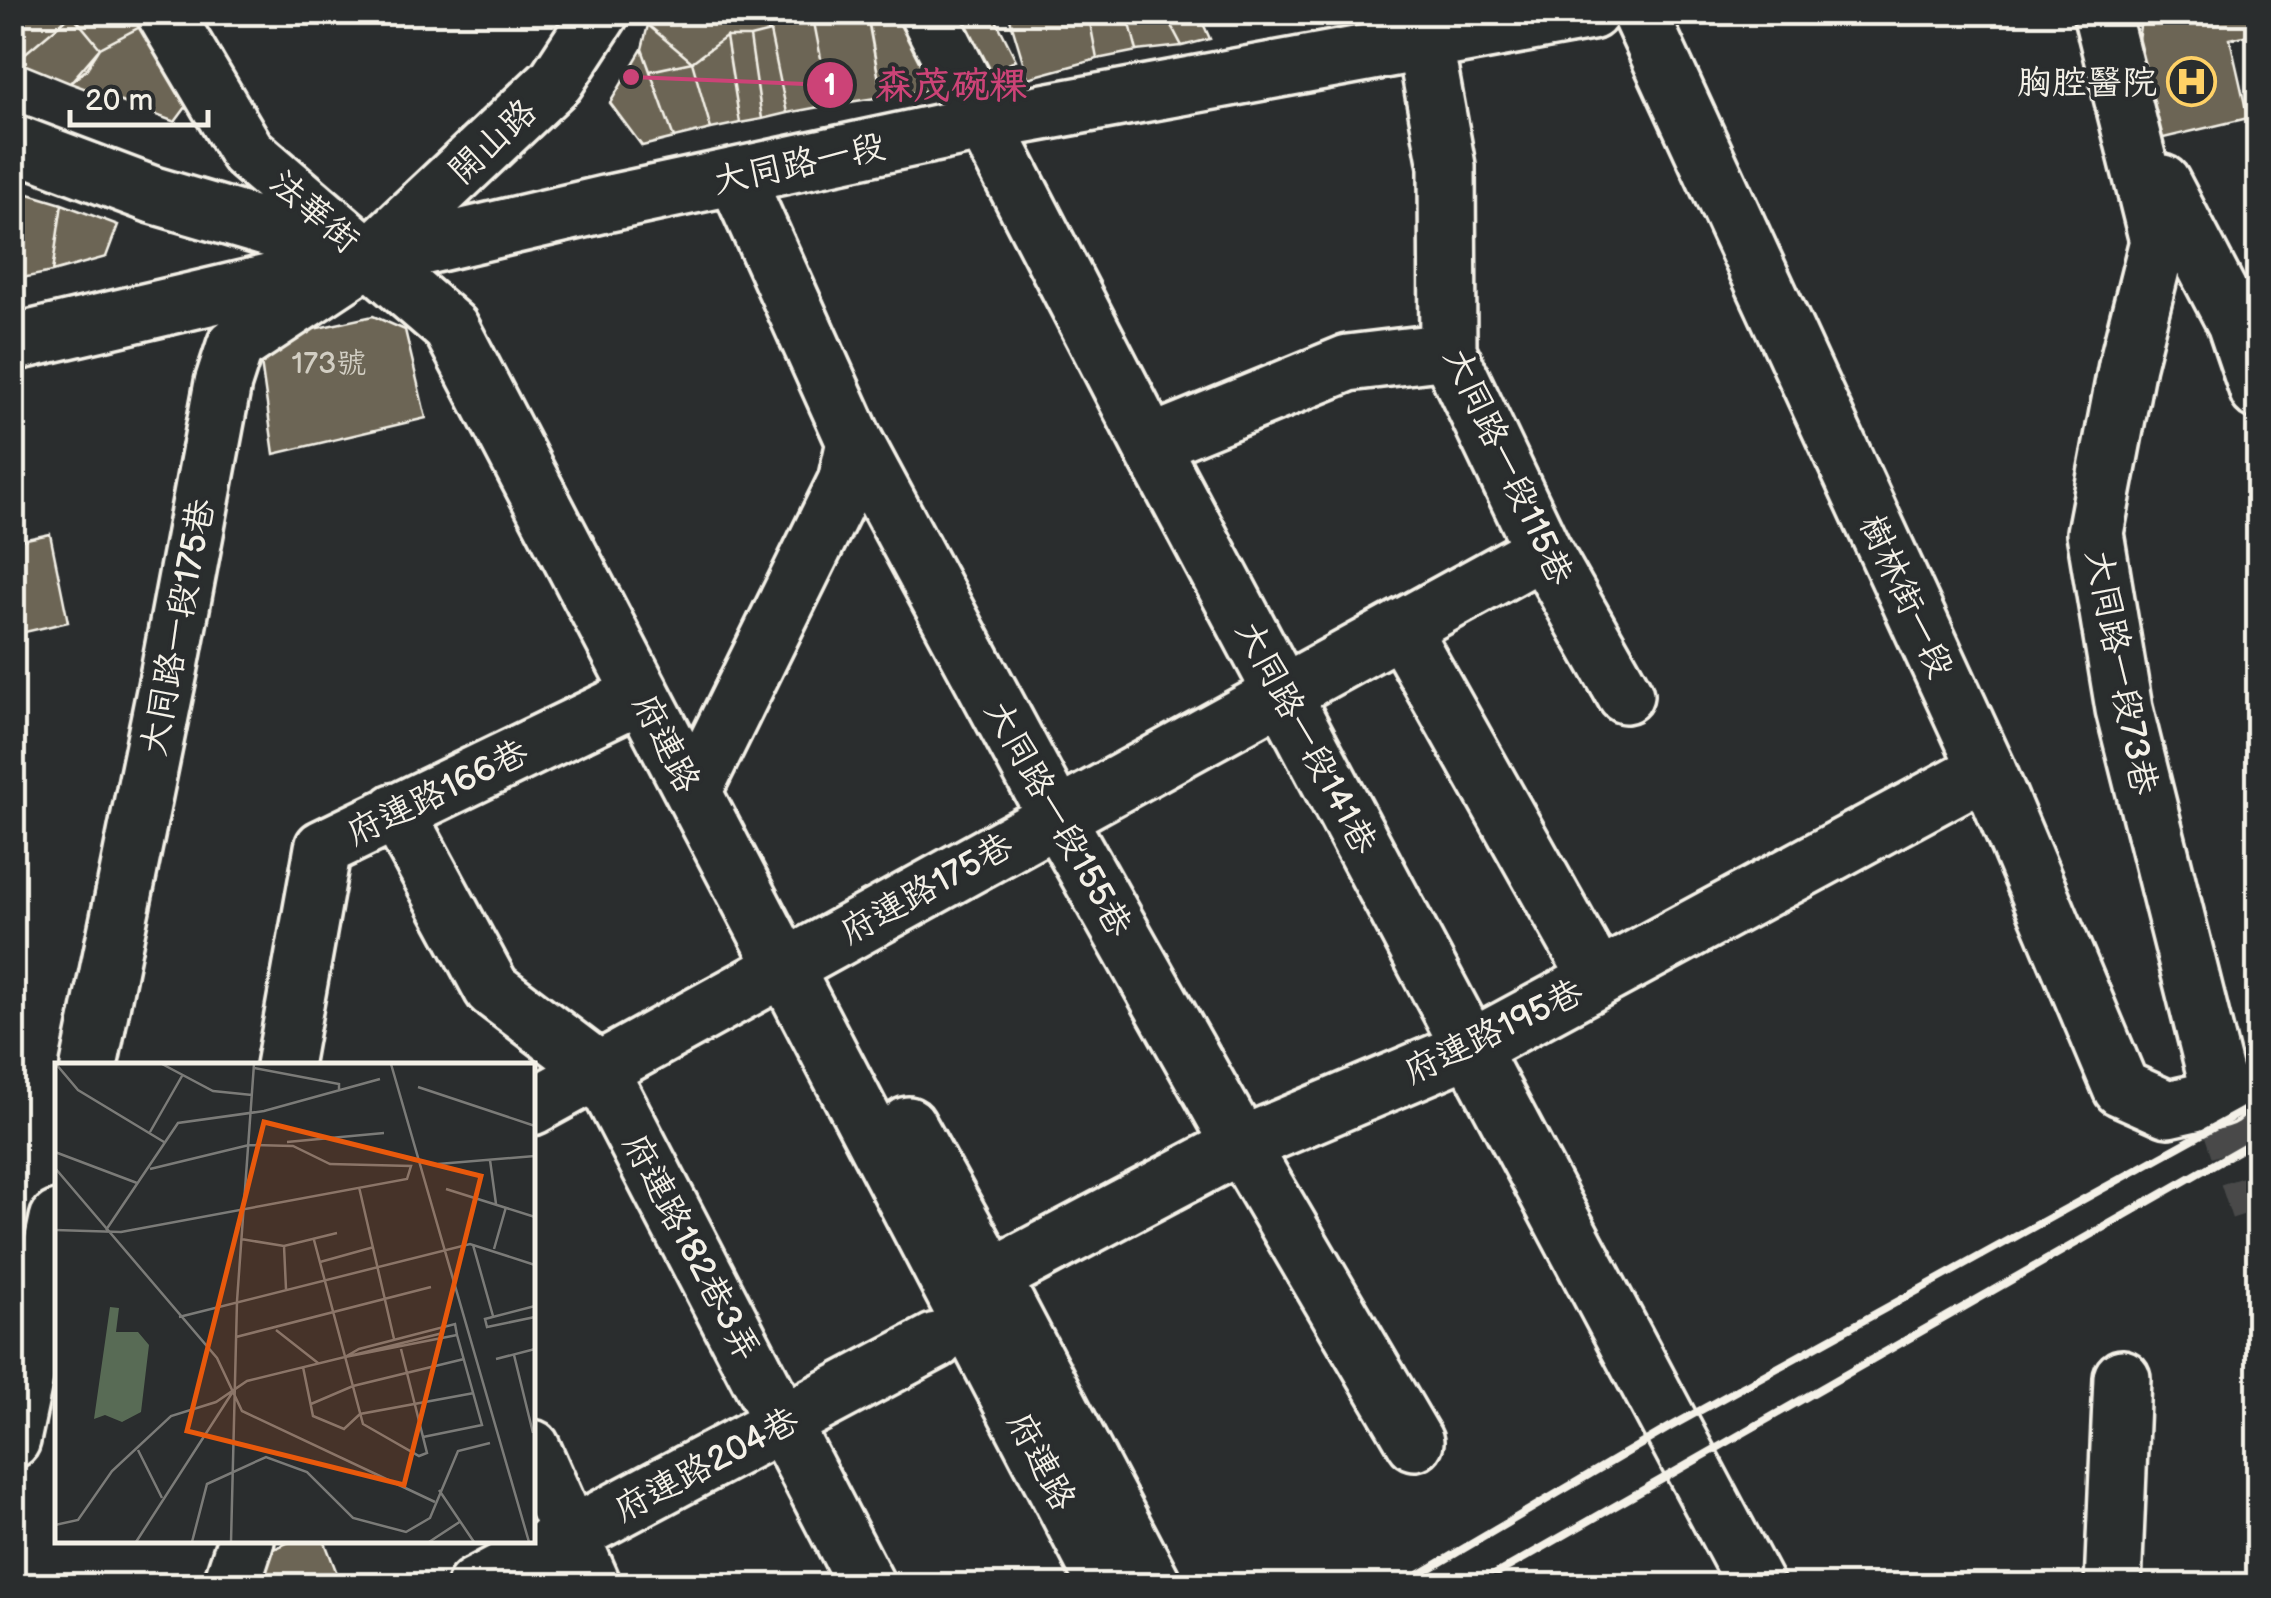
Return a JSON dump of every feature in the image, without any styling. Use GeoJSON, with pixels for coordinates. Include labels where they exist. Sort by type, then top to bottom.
{"type":"FeatureCollection","features":[{"type":"Feature","properties":{"kind":"street","name":"法華街"},"geometry":{"type":"LineString","coordinates":[[164,12],[248,152],[368,258]]}},
{"type":"Feature","properties":{"kind":"street","name":"開山路"},"geometry":{"type":"LineString","coordinates":[[368,258],[556,81],[601,12]]}},
{"type":"Feature","properties":{"kind":"street","name":"大同路一段141巷"},"geometry":{"type":"LineString","coordinates":[[927,12],[1150,444],[1756,1586]]}},
{"type":"Feature","properties":{"kind":"street","name":"大同路一段"},"geometry":{"type":"LineString","coordinates":[[12,343],[368,258],[984,123],[1591,12]]}},
{"type":"Feature","properties":{"kind":"street","name":"樹林街一段"},"geometry":{"type":"LineString","coordinates":[[1639,12],[1987,769],[2121,1088],[2168,1110],[2221,1097]]}},
{"type":"Feature","properties":{"kind":"street","name":"大同路一段73巷"},"geometry":{"type":"LineString","coordinates":[[2100,12],[2158,241],[2127,365],[2095,532],[2124,709],[2221,1097]]}},
{"type":"Feature","properties":{"kind":"street","name":"大同路一段115巷"},"geometry":{"type":"LineString","coordinates":[[1425,44],[1447,166],[1448,351],[1543,550],[1625,695]]}},
{"type":"Feature","properties":{"kind":"street"},"geometry":{"type":"LineString","coordinates":[[2122,105],[2235,323],[2258,391]]}},
{"type":"Feature","properties":{"kind":"street","name":"府連路"},"geometry":{"type":"LineString","coordinates":[[12,142],[154,195],[368,258],[451,328],[1107,1586]]}},
{"type":"Feature","properties":{"kind":"street","name":"大同路一段155巷"},"geometry":{"type":"LineString","coordinates":[[736,177],[854,442],[1056,816],[1241,1145],[1415,1442]]}},
{"type":"Feature","properties":{"kind":"street","name":"大同路一段175巷"},"geometry":{"type":"LineString","coordinates":[[90,1063],[223,383],[235,346],[368,258]]}},
{"type":"Feature","properties":{"kind":"street"},"geometry":{"type":"LineString","coordinates":[[1150,444],[1348,362],[1448,351]]}},
{"type":"Feature","properties":{"kind":"street"},"geometry":{"type":"LineString","coordinates":[[693,792],[846,482],[854,442]]}},
{"type":"Feature","properties":{"kind":"street","name":"府連路175巷"},"geometry":{"type":"LineString","coordinates":[[535,1106],[1543,550]]}},
{"type":"Feature","properties":{"kind":"street"},"geometry":{"type":"LineString","coordinates":[[1400,628],[1598,980]]}},
{"type":"Feature","properties":{"kind":"street","name":"府連路166巷"},"geometry":{"type":"LineString","coordinates":[[285,1063],[323,848],[642,694]]}},
{"type":"Feature","properties":{"kind":"street","name":"府連路195巷"},"geometry":{"type":"LineString","coordinates":[[992,1277],[1241,1145],[1471,1048],[1987,769]]}},
{"type":"Feature","properties":{"kind":"street"},"geometry":{"type":"LineString","coordinates":[[396,811],[492,989],[600,1071]]}},
{"type":"Feature","properties":{"kind":"street"},"geometry":{"type":"LineString","coordinates":[[783,967],[865,1049],[992,1277],[1154,1586]]}},
{"type":"Feature","properties":{"kind":"street"},"geometry":{"type":"LineString","coordinates":[[783,967],[807,1081],[936,1341],[1066,1586]]}},
{"type":"Feature","properties":{"kind":"street","name":"府連路182巷3弄"},"geometry":{"type":"LineString","coordinates":[[600,1071],[868,1586]]}},
{"type":"Feature","properties":{"kind":"street"},"geometry":{"type":"LineString","coordinates":[[12,1440],[55,1233]]}},
{"type":"Feature","properties":{"kind":"street","name":"府連路204巷"},"geometry":{"type":"LineString","coordinates":[[475,1586],[936,1341]]}},
{"type":"Feature","properties":{"kind":"street"},"geometry":{"type":"LineString","coordinates":[[2113,1586],[2122,1378]]}},
{"type":"Feature","properties":{"kind":"street"},"geometry":{"type":"LineString","coordinates":[[535,1455],[594,1586]]}},
{"type":"Feature","properties":{"kind":"street"},"geometry":{"type":"LineString","coordinates":[[232,1586],[245,1543]]}},
{"type":"Feature","properties":{"kind":"building"},"geometry":{"type":"Polygon","coordinates":[[[12,12],[72,14],[16,61],[12,60],[12,12]]]}},
{"type":"Feature","properties":{"kind":"building"},"geometry":{"type":"Polygon","coordinates":[[[70,12],[159,12],[161,16],[100,48],[70,12]]]}},
{"type":"Feature","properties":{"kind":"building"},"geometry":{"type":"Polygon","coordinates":[[[661,12],[741,12],[770,32],[726,37],[692,62],[648,25],[661,12]]]}},
{"type":"Feature","properties":{"kind":"building"},"geometry":{"type":"Polygon","coordinates":[[[741,12],[812,12],[830,105],[787,113],[770,32],[741,12]]]}},
{"type":"Feature","properties":{"kind":"building"},"geometry":{"type":"Polygon","coordinates":[[[812,12],[867,12],[882,97],[830,105],[812,12]]]}},
{"type":"Feature","properties":{"kind":"building"},"geometry":{"type":"Polygon","coordinates":[[[900,12],[938,89],[882,97],[868,20],[900,12]]]}},
{"type":"Feature","properties":{"kind":"building"},"geometry":{"type":"Polygon","coordinates":[[[944,12],[992,12],[1016,60],[978,80],[944,12]]]}},
{"type":"Feature","properties":{"kind":"building"},"geometry":{"type":"Polygon","coordinates":[[[1008,12],[1088,12],[1097,59],[1028,78],[1008,12]]]}},
{"type":"Feature","properties":{"kind":"building"},"geometry":{"type":"Polygon","coordinates":[[[1088,12],[1127,12],[1137,51],[1097,59],[1088,12]]]}},
{"type":"Feature","properties":{"kind":"building"},"geometry":{"type":"Polygon","coordinates":[[[1127,12],[1164,12],[1182,46],[1137,51],[1127,12]]]}},
{"type":"Feature","properties":{"kind":"building"},"geometry":{"type":"Polygon","coordinates":[[[1164,12],[1198,12],[1210,39],[1182,46],[1164,12]]]}},
{"type":"Feature","properties":{"kind":"building","name":"胸腔醫院"},"geometry":{"type":"Polygon","coordinates":[[[2258,12],[2258,33],[2230,39],[2248,118],[2155,140],[2137,46],[2140,26],[2154,13],[2258,12]]]}},
{"type":"Feature","properties":{"kind":"building"},"geometry":{"type":"Polygon","coordinates":[[[72,14],[100,48],[86,70],[70,83],[16,61],[72,14]]]}},
{"type":"Feature","properties":{"kind":"building"},"geometry":{"type":"Polygon","coordinates":[[[161,16],[198,91],[175,122],[70,83],[100,48],[161,16]]]}},
{"type":"Feature","properties":{"kind":"building"},"geometry":{"type":"Polygon","coordinates":[[[648,25],[692,62],[650,71],[642,49],[648,25]]]}},
{"type":"Feature","properties":{"kind":"building"},"geometry":{"type":"Polygon","coordinates":[[[770,32],[787,113],[762,119],[750,37],[770,32]]]}},
{"type":"Feature","properties":{"kind":"building"},"geometry":{"type":"Polygon","coordinates":[[[726,37],[740,123],[711,129],[692,62],[726,37]]]}},
{"type":"Feature","properties":{"kind":"building"},"geometry":{"type":"Polygon","coordinates":[[[726,37],[750,37],[762,119],[740,123],[726,37]]]}},
{"type":"Feature","properties":{"kind":"building"},"geometry":{"type":"Polygon","coordinates":[[[642,49],[674,138],[642,146],[610,103],[642,49]]]}},
{"type":"Feature","properties":{"kind":"building"},"geometry":{"type":"Polygon","coordinates":[[[692,62],[711,129],[674,138],[650,71],[692,62]]]}},
{"type":"Feature","properties":{"kind":"building"},"geometry":{"type":"Polygon","coordinates":[[[12,189],[62,204],[52,272],[12,280],[12,189]]]}},
{"type":"Feature","properties":{"kind":"building"},"geometry":{"type":"Polygon","coordinates":[[[62,204],[118,225],[106,257],[52,272],[62,204]]]}},
{"type":"Feature","properties":{"kind":"building"},"geometry":{"type":"Polygon","coordinates":[[[373,316],[405,330],[426,418],[274,454],[258,341],[373,316]]]}},
{"type":"Feature","properties":{"kind":"building"},"geometry":{"type":"Polygon","coordinates":[[[50,534],[68,622],[12,635],[12,542],[50,534]]]}},
{"type":"Feature","properties":{"kind":"building"},"geometry":{"type":"Polygon","coordinates":[[[287,1543],[325,1543],[342,1586],[242,1586],[251,1560],[287,1543]]]}},
{"type":"Feature","properties":{"kind":"tunnel"},"geometry":{"type":"LineString","coordinates":[[2221,1097],[2258,1210]]}},
{"type":"Feature","properties":{"kind":"railway"},"geometry":{"type":"LineString","coordinates":[[1400,1586],[1670,1427],[2258,1103]]}},
{"type":"Feature","properties":{"kind":"railway"},"geometry":{"type":"LineString","coordinates":[[1475,1586],[2258,1139]]}},
{"type":"Feature","properties":{"kind":"place","name":"森茂碗粿"},"geometry":{"type":"Point","coordinates":[631,77]}},
{"type":"Feature","properties":{"kind":"place","name":"胸腔醫院"},"geometry":{"type":"Point","coordinates":[2192,82]}}]}
